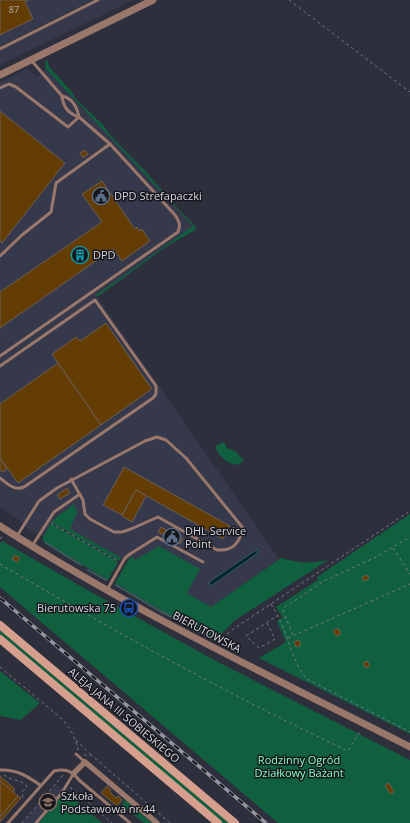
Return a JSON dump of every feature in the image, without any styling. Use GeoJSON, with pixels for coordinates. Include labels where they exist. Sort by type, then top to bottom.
{"type":"FeatureCollection","features":[{"type":"Feature","properties":{"kind":"main road","name":"ALEJA JANA III SOBIESKIEGO"},"geometry":{"type":"LineString","coordinates":[[0,625],[235,823]]}},
{"type":"Feature","properties":{"kind":"main road","name":"ALEJA JANA III SOBIESKIEGO"},"geometry":{"type":"LineString","coordinates":[[0,639],[218,823]]}},
{"type":"Feature","properties":{"kind":"street"},"geometry":{"type":"LineString","coordinates":[[0,75],[153,0]]}},
{"type":"Feature","properties":{"kind":"street","name":"BIERUTOWSKA"},"geometry":{"type":"LineString","coordinates":[[0,526],[107,590],[217,649],[410,747]]}},
{"type":"Feature","properties":{"kind":"street"},"geometry":{"type":"LineString","coordinates":[[74,773],[83,760],[157,823]]}},
{"type":"Feature","properties":{"kind":"lane"},"geometry":{"type":"LineString","coordinates":[[0,50],[98,0]]}},
{"type":"Feature","properties":{"kind":"lane"},"geometry":{"type":"LineString","coordinates":[[31,60],[62,96],[67,97],[78,108],[79,117]]}},
{"type":"Feature","properties":{"kind":"lane"},"geometry":{"type":"LineString","coordinates":[[0,88],[9,84],[16,87],[68,127],[79,117]]}},
{"type":"Feature","properties":{"kind":"lane"},"geometry":{"type":"LineString","coordinates":[[0,356],[178,232],[179,229],[180,223],[176,215],[110,144],[79,117],[73,115],[63,104],[62,96]]}},
{"type":"Feature","properties":{"kind":"lane"},"geometry":{"type":"LineString","coordinates":[[0,256],[22,235],[51,212],[56,183],[110,144]]}},
{"type":"Feature","properties":{"kind":"lane"},"geometry":{"type":"LineString","coordinates":[[0,366],[95,300],[156,386],[156,392],[153,398],[24,487],[19,489],[14,488],[0,478]]}},
{"type":"Feature","properties":{"kind":"lane"},"geometry":{"type":"LineString","coordinates":[[16,536],[39,501],[57,488],[71,479],[145,441],[157,437],[166,440],[186,458],[243,528],[241,537],[235,545],[225,550],[217,550],[158,517],[131,530],[114,532],[90,519],[85,514],[83,500],[71,479]]}},
{"type":"Feature","properties":{"kind":"lane"},"geometry":{"type":"LineString","coordinates":[[32,546],[54,512],[80,494]]}},
{"type":"Feature","properties":{"kind":"lane"},"geometry":{"type":"LineString","coordinates":[[107,590],[122,563],[130,554],[158,537],[203,562]]}},
{"type":"Feature","properties":{"kind":"lane"},"geometry":{"type":"LineString","coordinates":[[76,754],[83,760]]}},
{"type":"Feature","properties":{"kind":"lane"},"geometry":{"type":"LineString","coordinates":[[8,823],[54,770],[60,769],[74,773],[79,780],[130,823]]}},
{"type":"Feature","properties":{"kind":"lane"},"geometry":{"type":"LineString","coordinates":[[1,772],[10,770],[25,774],[40,785]]}},
{"type":"Feature","properties":{"kind":"lane"},"geometry":{"type":"LineString","coordinates":[[36,823],[61,794],[74,773]]}},
{"type":"Feature","properties":{"kind":"path"},"geometry":{"type":"LineString","coordinates":[[289,0],[410,92]]}},
{"type":"Feature","properties":{"kind":"path"},"geometry":{"type":"LineString","coordinates":[[217,649],[220,640],[229,632],[410,511]]}},
{"type":"Feature","properties":{"kind":"path"},"geometry":{"type":"LineString","coordinates":[[47,521],[122,563]]}},
{"type":"Feature","properties":{"kind":"path"},"geometry":{"type":"LineString","coordinates":[[293,635],[283,612],[285,607],[324,581],[376,557],[410,537]]}},
{"type":"Feature","properties":{"kind":"path"},"geometry":{"type":"LineString","coordinates":[[393,548],[410,574]]}},
{"type":"Feature","properties":{"kind":"path"},"geometry":{"type":"LineString","coordinates":[[0,564],[180,666],[348,751],[364,724]]}},
{"type":"Feature","properties":{"kind":"path"},"geometry":{"type":"LineString","coordinates":[[287,638],[410,584]]}},
{"type":"Feature","properties":{"kind":"path"},"geometry":{"type":"LineString","coordinates":[[271,604],[299,667],[307,679],[410,732]]}},
{"type":"Feature","properties":{"kind":"path"},"geometry":{"type":"LineString","coordinates":[[267,623],[275,640],[259,648],[246,636],[277,616]]}},
{"type":"Feature","properties":{"kind":"path"},"geometry":{"type":"LineString","coordinates":[[0,667],[62,719],[76,740],[90,755],[170,823]]}},
{"type":"Feature","properties":{"kind":"path"},"geometry":{"type":"LineString","coordinates":[[76,740],[78,750],[76,754]]}},
{"type":"Feature","properties":{"kind":"path"},"geometry":{"type":"LineString","coordinates":[[83,760],[83,755],[90,755]]}},
{"type":"Feature","properties":{"kind":"path"},"geometry":{"type":"LineString","coordinates":[[1,772],[8,779],[22,781],[27,786],[22,792],[22,800]]}},
{"type":"Feature","properties":{"kind":"path"},"geometry":{"type":"LineString","coordinates":[[22,823],[64,774]]}},
{"type":"Feature","properties":{"kind":"path"},"geometry":{"type":"LineString","coordinates":[[67,784],[112,823]]}},
{"type":"Feature","properties":{"kind":"shaded area"},"geometry":{"type":"Polygon","coordinates":[[[0,0],[133,0],[0,65],[0,0]]]}},
{"type":"Feature","properties":{"kind":"shaded area"},"geometry":{"type":"Polygon","coordinates":[[[26,69],[38,76],[46,69],[193,226],[96,295],[279,559],[211,607],[128,561],[121,558],[118,560],[56,525],[63,514],[55,518],[43,537],[26,527],[22,522],[0,507],[0,82],[26,69]]]}},
{"type":"Feature","properties":{"kind":"shaded area"},"geometry":{"type":"Polygon","coordinates":[[[258,550],[258,553],[211,586],[210,585],[209,582],[258,550]]]}},
{"type":"Feature","properties":{"kind":"shaded area","name":"Szkoła Podstawowa nr 44"},"geometry":{"type":"Polygon","coordinates":[[[56,784],[65,791],[39,823],[23,823],[56,784]]]}},
{"type":"Feature","properties":{"kind":"green space"},"geometry":{"type":"Polygon","coordinates":[[[47,59],[49,67],[70,90],[76,99],[103,125],[111,136],[196,227],[195,230],[164,248],[97,297],[96,295],[193,226],[46,69],[45,63],[47,59]]]}},
{"type":"Feature","properties":{"kind":"green space"},"geometry":{"type":"Polygon","coordinates":[[[224,442],[227,448],[236,452],[244,461],[235,465],[223,458],[218,453],[215,446],[224,442]]]}},
{"type":"Feature","properties":{"kind":"green space"},"geometry":{"type":"Polygon","coordinates":[[[74,504],[77,513],[70,529],[121,558],[120,560],[52,522],[74,504]]]}},
{"type":"Feature","properties":{"kind":"green space"},"geometry":{"type":"Polygon","coordinates":[[[410,514],[410,734],[259,658],[286,642],[277,621],[283,618],[276,607],[318,580],[317,577],[410,514]]]}},
{"type":"Feature","properties":{"kind":"green space"},"geometry":{"type":"Polygon","coordinates":[[[52,524],[117,561],[118,563],[108,580],[43,541],[43,537],[52,524]]]}},
{"type":"Feature","properties":{"kind":"green space","name":"Rodzinny Ogród Działkowy Bażant"},"geometry":{"type":"Polygon","coordinates":[[[2,541],[216,661],[410,760],[410,823],[278,823],[0,587],[0,543],[2,541]]]}},
{"type":"Feature","properties":{"kind":"green space"},"geometry":{"type":"Polygon","coordinates":[[[159,546],[200,569],[187,593],[211,607],[281,558],[304,562],[328,560],[234,621],[217,639],[159,609],[115,583],[129,559],[133,557],[135,560],[159,546]]]}},
{"type":"Feature","properties":{"kind":"green space"},"geometry":{"type":"Polygon","coordinates":[[[0,630],[229,823],[223,823],[0,634],[0,630]]]}},
{"type":"Feature","properties":{"kind":"green space"},"geometry":{"type":"Polygon","coordinates":[[[0,671],[40,703],[21,720],[0,716],[0,671]]]}},
{"type":"Feature","properties":{"kind":"green space"},"geometry":{"type":"Polygon","coordinates":[[[65,791],[102,823],[39,823],[65,791]]]}},
{"type":"Feature","properties":{"kind":"green space"},"geometry":{"type":"Polygon","coordinates":[[[125,800],[152,823],[144,823],[122,805],[125,800]]]}},
{"type":"Feature","properties":{"kind":"building"},"geometry":{"type":"Polygon","coordinates":[[[0,0],[28,0],[25,2],[33,19],[0,35],[0,0]]]}},
{"type":"Feature","properties":{"kind":"building"},"geometry":{"type":"Polygon","coordinates":[[[0,111],[65,163],[2,243],[0,241],[0,111]]]}},
{"type":"Feature","properties":{"kind":"building"},"geometry":{"type":"Polygon","coordinates":[[[85,150],[88,154],[83,158],[80,153],[85,150]]]}},
{"type":"Feature","properties":{"kind":"building","name":"DPD"},"geometry":{"type":"Polygon","coordinates":[[[102,181],[135,229],[137,227],[139,231],[142,229],[150,241],[122,261],[113,249],[0,328],[0,292],[102,222],[82,194],[102,181]]]}},
{"type":"Feature","properties":{"kind":"building"},"geometry":{"type":"Polygon","coordinates":[[[106,323],[152,389],[101,425],[52,354],[76,337],[80,341],[106,323]]]}},
{"type":"Feature","properties":{"kind":"building"},"geometry":{"type":"Polygon","coordinates":[[[58,363],[101,425],[18,483],[0,458],[0,404],[58,363]]]}},
{"type":"Feature","properties":{"kind":"building"},"geometry":{"type":"Polygon","coordinates":[[[0,458],[7,469],[2,472],[0,470],[0,458]]]}},
{"type":"Feature","properties":{"kind":"building"},"geometry":{"type":"Polygon","coordinates":[[[124,467],[230,526],[223,539],[136,490],[122,515],[103,505],[124,467]]]}},
{"type":"Feature","properties":{"kind":"building"},"geometry":{"type":"Polygon","coordinates":[[[67,488],[70,493],[60,499],[57,495],[67,488]]]}},
{"type":"Feature","properties":{"kind":"building"},"geometry":{"type":"Polygon","coordinates":[[[136,490],[146,496],[132,522],[122,516],[136,490]]]}},
{"type":"Feature","properties":{"kind":"building"},"geometry":{"type":"Polygon","coordinates":[[[161,527],[183,539],[180,544],[158,532],[161,527]]]}},
{"type":"Feature","properties":{"kind":"building"},"geometry":{"type":"Polygon","coordinates":[[[15,555],[20,558],[17,562],[12,559],[15,555]]]}},
{"type":"Feature","properties":{"kind":"building"},"geometry":{"type":"Polygon","coordinates":[[[367,575],[369,579],[364,581],[362,577],[367,575]]]}},
{"type":"Feature","properties":{"kind":"building"},"geometry":{"type":"Polygon","coordinates":[[[338,628],[341,634],[336,636],[333,631],[338,628]]]}},
{"type":"Feature","properties":{"kind":"building"},"geometry":{"type":"Polygon","coordinates":[[[299,640],[301,645],[296,647],[294,642],[299,640]]]}},
{"type":"Feature","properties":{"kind":"building"},"geometry":{"type":"Polygon","coordinates":[[[367,661],[370,666],[366,668],[363,663],[367,661]]]}},
{"type":"Feature","properties":{"kind":"building"},"geometry":{"type":"Polygon","coordinates":[[[0,776],[15,789],[13,792],[0,781],[0,776]]]}},
{"type":"Feature","properties":{"kind":"building"},"geometry":{"type":"Polygon","coordinates":[[[0,781],[18,796],[0,817],[0,781]]]}},
{"type":"Feature","properties":{"kind":"building"},"geometry":{"type":"Polygon","coordinates":[[[389,783],[394,792],[390,794],[385,785],[389,783]]]}},
{"type":"Feature","properties":{"kind":"building"},"geometry":{"type":"Polygon","coordinates":[[[107,786],[116,798],[118,796],[122,800],[117,806],[101,793],[107,786]]]}},
{"type":"Feature","properties":{"kind":"building"},"geometry":{"type":"Polygon","coordinates":[[[18,796],[21,798],[0,822],[0,817],[18,796]]]}},
{"type":"Feature","properties":{"kind":"waterway"},"geometry":{"type":"LineString","coordinates":[[46,543],[81,565]]}},
{"type":"Feature","properties":{"kind":"waterway"},"geometry":{"type":"LineString","coordinates":[[88,570],[106,580]]}},
{"type":"Feature","properties":{"kind":"waterway"},"geometry":{"type":"LineString","coordinates":[[116,585],[160,611],[215,639]]}},
{"type":"Feature","properties":{"kind":"railway"},"geometry":{"type":"LineString","coordinates":[[0,598],[266,823]]}},
{"type":"Feature","properties":{"kind":"place","name":"DPD Strefapaczki"},"geometry":{"type":"Point","coordinates":[101,196]}},
{"type":"Feature","properties":{"kind":"place","name":"DPD"},"geometry":{"type":"Point","coordinates":[80,255]}},
{"type":"Feature","properties":{"kind":"place","name":"DHL Service Point"},"geometry":{"type":"Point","coordinates":[172,537]}},
{"type":"Feature","properties":{"kind":"place","name":"Bierutowska 75"},"geometry":{"type":"Point","coordinates":[129,608]}},
{"type":"Feature","properties":{"kind":"place","name":"Szkoła Podstawowa nr 44"},"geometry":{"type":"Point","coordinates":[48,802]}}]}
